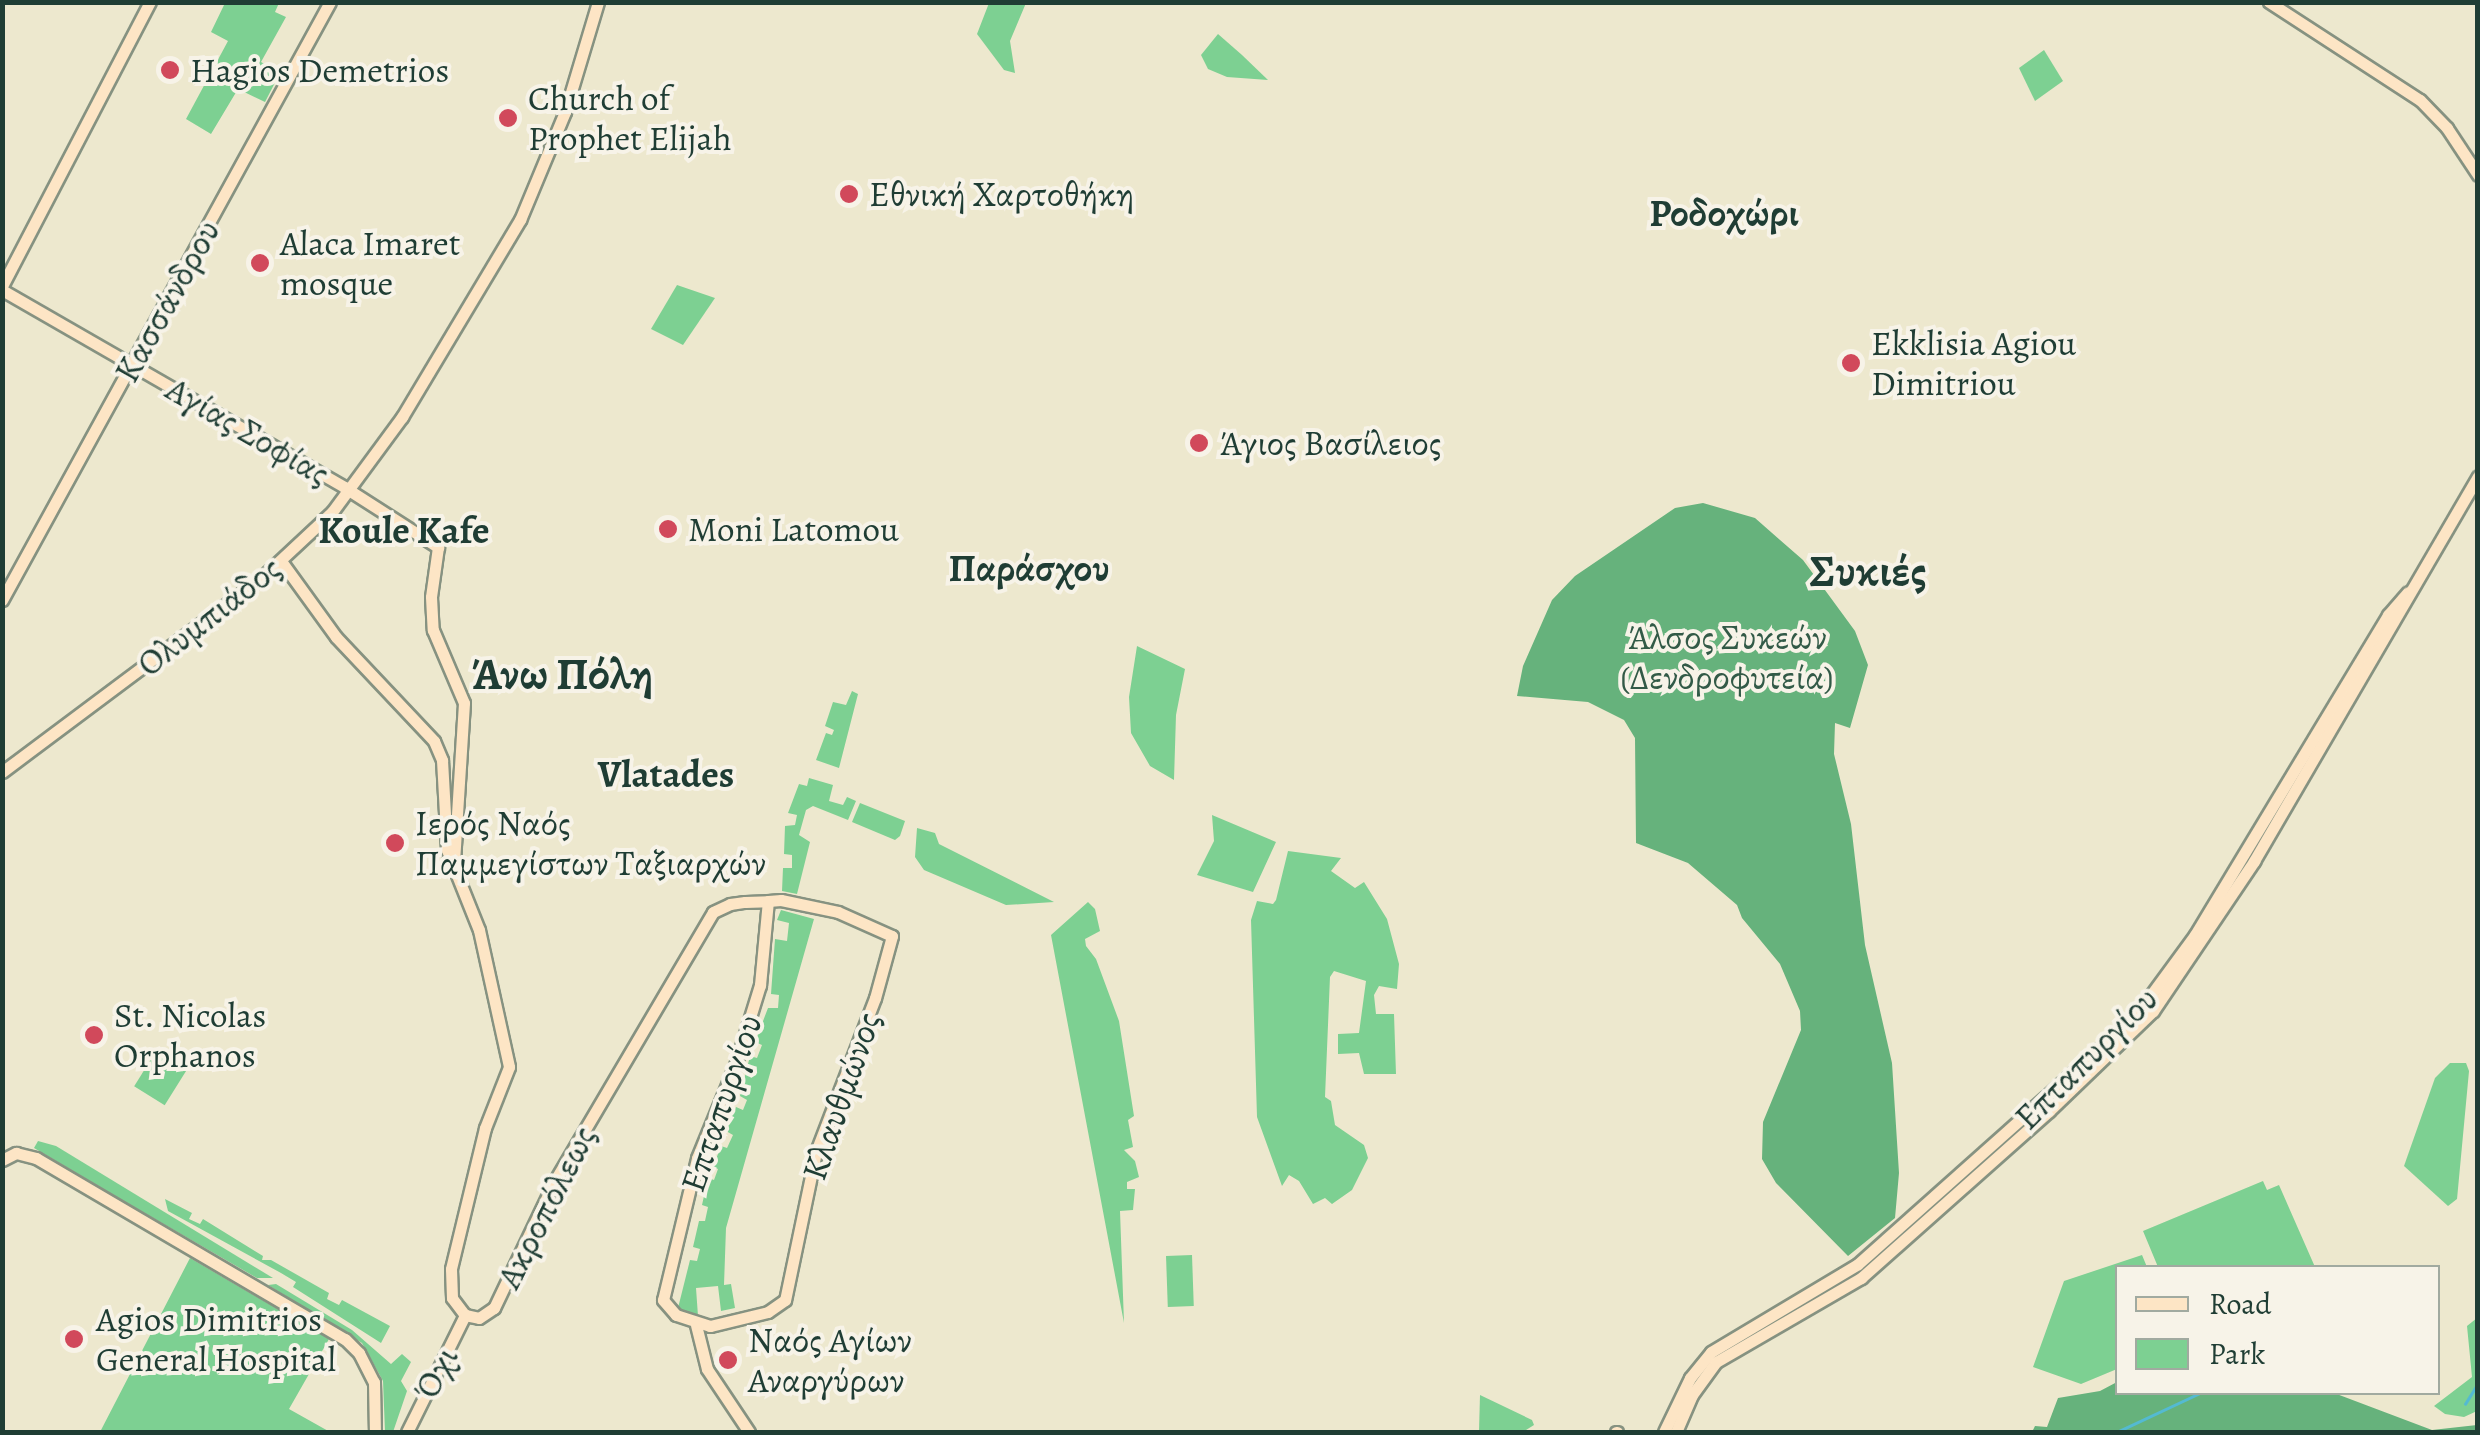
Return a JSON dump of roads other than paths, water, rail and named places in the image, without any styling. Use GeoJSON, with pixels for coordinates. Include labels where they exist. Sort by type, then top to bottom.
{"type":"FeatureCollection","features":[{"type":"Feature","properties":{"kind":"main road"},"geometry":{"type":"LineString","coordinates":[[2,288],[8,267],[150,2]]}},
{"type":"Feature","properties":{"kind":"main road","name":"Κασσάνδρου"},"geometry":{"type":"LineString","coordinates":[[2,600],[330,2]]}},
{"type":"Feature","properties":{"kind":"main road","name":"Ολυμπιάδος"},"geometry":{"type":"LineString","coordinates":[[2,764],[272,562],[346,488],[402,417],[518,224],[564,112],[595,2]]}},
{"type":"Feature","properties":{"kind":"main road"},"geometry":{"type":"LineString","coordinates":[[2268,2],[2420,100],[2447,128],[2478,176]]}},
{"type":"Feature","properties":{"kind":"main road","name":"Αγίας Σοφίας"},"geometry":{"type":"LineString","coordinates":[[2,288],[346,488],[438,547]]}},
{"type":"Feature","properties":{"kind":"main road","name":"Επταπυργίου"},"geometry":{"type":"LineString","coordinates":[[1676,1432],[1692,1395],[1716,1362],[1864,1275],[2146,1019],[2248,870],[2478,476]]}},
{"type":"Feature","properties":{"kind":"main road","name":"Ολυμπιάδος"},"geometry":{"type":"LineString","coordinates":[[2,772],[281,561],[332,512],[346,488]]}},
{"type":"Feature","properties":{"kind":"main road","name":"Ακροπόλεως"},"geometry":{"type":"LineString","coordinates":[[438,547],[432,587],[433,630],[464,704],[453,865],[478,930],[510,1068],[486,1123],[451,1269],[453,1300],[465,1314],[480,1318],[494,1308],[554,1182],[713,912],[727,904],[768,900],[835,911],[892,936]]}},
{"type":"Feature","properties":{"kind":"main road"},"geometry":{"type":"LineString","coordinates":[[281,561],[336,636],[436,745],[444,768],[447,850],[453,865]]}},
{"type":"Feature","properties":{"kind":"main road","name":"Επταπυργίου"},"geometry":{"type":"LineString","coordinates":[[1664,1432],[1690,1378],[1711,1352],[1858,1264],[2130,1022],[2188,946],[2388,615],[2411,590]]}},
{"type":"Feature","properties":{"kind":"main road","name":"Επταπυργίου"},"geometry":{"type":"LineString","coordinates":[[696,1325],[671,1312],[664,1303],[697,1158],[736,1063],[760,984],[768,900]]}},
{"type":"Feature","properties":{"kind":"main road","name":"Κλαυθμώνος"},"geometry":{"type":"LineString","coordinates":[[696,1325],[717,1326],[763,1314],[787,1298],[816,1152],[875,998],[892,936]]}},
{"type":"Feature","properties":{"kind":"main road"},"geometry":{"type":"LineString","coordinates":[[2,1160],[19,1153],[36,1158],[342,1336],[357,1350],[374,1382],[375,1432]]}},
{"type":"Feature","properties":{"kind":"main road","name":"Όχι"},"geometry":{"type":"LineString","coordinates":[[407,1432],[465,1314]]}},
{"type":"Feature","properties":{"kind":"main road"},"geometry":{"type":"LineString","coordinates":[[696,1325],[707,1369],[749,1432]]}},
{"type":"Feature","properties":{"kind":"waterway"},"geometry":{"type":"LineString","coordinates":[[2465,1404],[2478,1383]]}},
{"type":"Feature","properties":{"kind":"waterway"},"geometry":{"type":"LineString","coordinates":[[2117,1432],[2196,1395]]}},
{"type":"Feature","properties":{"kind":"place","name":"Hagios Demetrios"},"geometry":{"type":"Point","coordinates":[170,70]}},
{"type":"Feature","properties":{"kind":"place","name":"Church of Prophet Elijah"},"geometry":{"type":"Point","coordinates":[508,118]}},
{"type":"Feature","properties":{"kind":"place","name":"Εθνική Χαρτοθήκη"},"geometry":{"type":"Point","coordinates":[849,194]}},
{"type":"Feature","properties":{"kind":"place","name":"Alaca Imaret mosque"},"geometry":{"type":"Point","coordinates":[260,263]}},
{"type":"Feature","properties":{"kind":"place","name":"Ekklisia Agiou Dimitriou"},"geometry":{"type":"Point","coordinates":[1851,363]}},
{"type":"Feature","properties":{"kind":"place","name":"Άγιος Βασίλειος"},"geometry":{"type":"Point","coordinates":[1199,443]}},
{"type":"Feature","properties":{"kind":"place","name":"Moni Latomou"},"geometry":{"type":"Point","coordinates":[668,529]}},
{"type":"Feature","properties":{"kind":"place","name":"Ιερός Ναός Παμμεγίστων Ταξιαρχών"},"geometry":{"type":"Point","coordinates":[395,843]}},
{"type":"Feature","properties":{"kind":"place","name":"St. Nicolas Orphanos"},"geometry":{"type":"Point","coordinates":[94,1035]}},
{"type":"Feature","properties":{"kind":"place","name":"Agios Dimitrios General Hospital"},"geometry":{"type":"Point","coordinates":[74,1339]}},
{"type":"Feature","properties":{"kind":"place","name":"Ναός Αγίων Αναργύρων"},"geometry":{"type":"Point","coordinates":[728,1360]}},
{"type":"Feature","properties":{"kind":"district","name":"Ροδοχώρι"},"geometry":{"type":"Point","coordinates":[1724,214]}},
{"type":"Feature","properties":{"kind":"district","name":"Koule Kafe"},"geometry":{"type":"Point","coordinates":[404,531]}},
{"type":"Feature","properties":{"kind":"district","name":"Παράσχου"},"geometry":{"type":"Point","coordinates":[1029,569]}},
{"type":"Feature","properties":{"kind":"district","name":"Συκιές"},"geometry":{"type":"Point","coordinates":[1868,572]}},
{"type":"Feature","properties":{"kind":"district","name":"Άνω Πόλη"},"geometry":{"type":"Point","coordinates":[562,675]}},
{"type":"Feature","properties":{"kind":"district","name":"Vlatades"},"geometry":{"type":"Point","coordinates":[666,775]}},
{"type":"Feature","properties":{"kind":"park label","name":"Άλσος Συκεών (Δενδροφυτεία)"},"geometry":{"type":"Point","coordinates":[1727,657]}}]}
